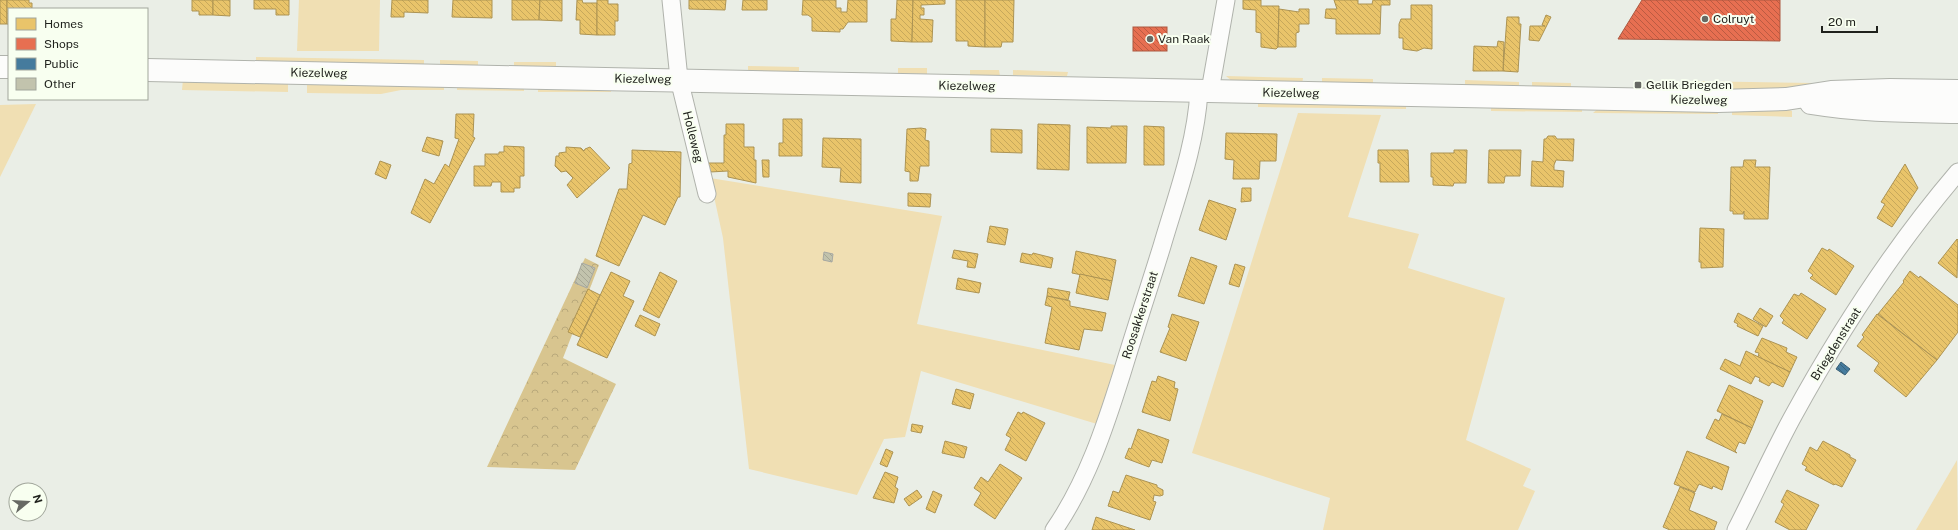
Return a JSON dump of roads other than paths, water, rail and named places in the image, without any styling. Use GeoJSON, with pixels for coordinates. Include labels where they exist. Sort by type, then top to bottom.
{"type":"FeatureCollection","features":[{"type":"Feature","properties":{"kind":"main road","name":"Kiezelweg"},"geometry":{"type":"LineString","coordinates":[[148,70],[679,79],[1710,101],[1786,99],[1846,92],[1890,90],[1958,91]]}},
{"type":"Feature","properties":{"kind":"main road","name":"Kiezelweg"},"geometry":{"type":"LineString","coordinates":[[1786,99],[1830,106],[1958,112]]}},
{"type":"Feature","properties":{"kind":"street","name":"Holleweg"},"geometry":{"type":"LineString","coordinates":[[671,0],[679,79],[707,194]]}},
{"type":"Feature","properties":{"kind":"street","name":"Roosakkerstraat"},"geometry":{"type":"LineString","coordinates":[[1054,530],[1076,494],[1089,468],[1109,413],[1151,280],[1195,131],[1226,0]]}},
{"type":"Feature","properties":{"kind":"street","name":"Briegdenstraat"},"geometry":{"type":"LineString","coordinates":[[1736,530],[1791,419],[1843,329],[1931,204],[1958,172]]}},
{"type":"Feature","properties":{"kind":"place","name":"Colruyt"},"geometry":{"type":"Point","coordinates":[1705,19]}},
{"type":"Feature","properties":{"kind":"place","name":"Van Raak"},"geometry":{"type":"Point","coordinates":[1150,39]}},
{"type":"Feature","properties":{"kind":"place","name":"Gellik Briegden"},"geometry":{"type":"Point","coordinates":[1638,85]}}]}
